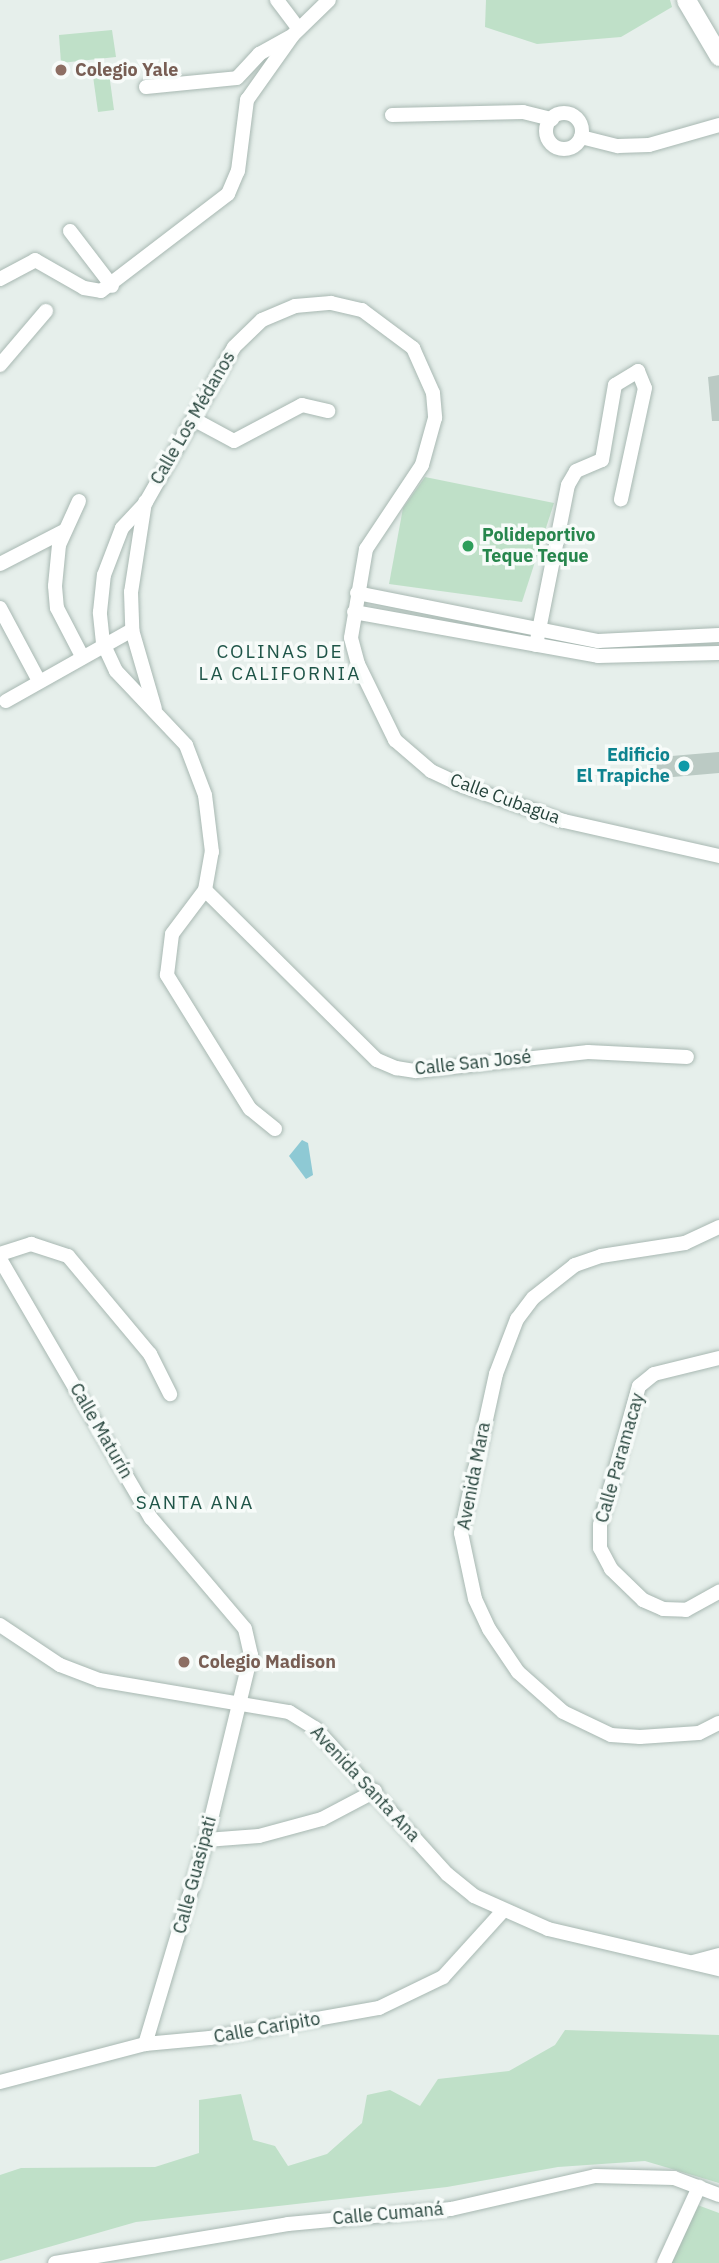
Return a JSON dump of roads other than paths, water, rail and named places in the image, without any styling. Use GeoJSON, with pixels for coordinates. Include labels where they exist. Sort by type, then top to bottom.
{"type":"FeatureCollection","features":[{"type":"Feature","properties":{"kind":"street"},"geometry":{"type":"LineString","coordinates":[[277,0],[296,32]]}},
{"type":"Feature","properties":{"kind":"street"},"geometry":{"type":"LineString","coordinates":[[0,279],[35,260],[84,288],[112,286],[228,194],[238,171],[247,100],[296,32],[329,0]]}},
{"type":"Feature","properties":{"kind":"street"},"geometry":{"type":"LineString","coordinates":[[686,0],[719,56]]}},
{"type":"Feature","properties":{"kind":"street"},"geometry":{"type":"LineString","coordinates":[[146,87],[237,78],[259,54],[296,32]]}},
{"type":"Feature","properties":{"kind":"street"},"geometry":{"type":"LineString","coordinates":[[392,116],[523,113],[552,119],[573,116],[581,136]]}},
{"type":"Feature","properties":{"kind":"street"},"geometry":{"type":"LineString","coordinates":[[552,119],[547,135],[557,148],[574,146],[581,136]]}},
{"type":"Feature","properties":{"kind":"street"},"geometry":{"type":"LineString","coordinates":[[581,136],[618,146],[649,145],[719,125]]}},
{"type":"Feature","properties":{"kind":"street"},"geometry":{"type":"LineString","coordinates":[[70,231],[112,286]]}},
{"type":"Feature","properties":{"kind":"street","name":"Calle Los Médanos"},"geometry":{"type":"LineString","coordinates":[[275,1129],[250,1109],[167,975],[172,934],[205,890],[212,852],[205,795],[186,745],[155,709],[134,695],[103,643],[104,575],[122,528],[146,502],[195,420],[234,346],[262,320],[295,306],[331,303],[362,310],[412,348],[433,393],[435,418],[422,465],[366,549],[354,612]]}},
{"type":"Feature","properties":{"kind":"street"},"geometry":{"type":"LineString","coordinates":[[0,365],[46,311]]}},
{"type":"Feature","properties":{"kind":"street"},"geometry":{"type":"LineString","coordinates":[[536,645],[568,485],[576,471],[602,460],[615,385],[638,371],[645,388],[621,499]]}},
{"type":"Feature","properties":{"kind":"street"},"geometry":{"type":"LineString","coordinates":[[195,420],[234,441],[302,405],[328,411]]}},
{"type":"Feature","properties":{"kind":"street"},"geometry":{"type":"LineString","coordinates":[[79,502],[64,531],[56,564],[57,608],[82,656]]}},
{"type":"Feature","properties":{"kind":"street","name":"Calle Los Médanos"},"geometry":{"type":"LineString","coordinates":[[146,502],[131,592],[132,630],[155,709]]}},
{"type":"Feature","properties":{"kind":"street"},"geometry":{"type":"LineString","coordinates":[[0,564],[64,531]]}},
{"type":"Feature","properties":{"kind":"street"},"geometry":{"type":"LineString","coordinates":[[357,593],[598,641],[719,635]]}},
{"type":"Feature","properties":{"kind":"street"},"geometry":{"type":"LineString","coordinates":[[0,608],[39,681]]}},
{"type":"Feature","properties":{"kind":"street"},"geometry":{"type":"LineString","coordinates":[[354,612],[598,656],[719,653]]}},
{"type":"Feature","properties":{"kind":"street","name":"Calle Cubagua"},"geometry":{"type":"LineString","coordinates":[[354,612],[351,638],[372,696],[395,740],[431,771],[564,821],[719,856]]}},
{"type":"Feature","properties":{"kind":"street"},"geometry":{"type":"LineString","coordinates":[[6,701],[103,643],[132,630]]}},
{"type":"Feature","properties":{"kind":"street","name":"Calle San José"},"geometry":{"type":"LineString","coordinates":[[205,890],[377,1060],[396,1068],[416,1071],[588,1052],[687,1056]]}},
{"type":"Feature","properties":{"kind":"street","name":"Avenida Mara"},"geometry":{"type":"LineString","coordinates":[[719,1227],[685,1244],[600,1256],[575,1265],[533,1298],[517,1319],[496,1374],[461,1532],[472,1589],[489,1629],[518,1672],[563,1712],[611,1735],[678,1737],[719,1723]]}},
{"type":"Feature","properties":{"kind":"street"},"geometry":{"type":"LineString","coordinates":[[0,1256],[31,1244],[68,1256],[142,1343],[170,1394]]}},
{"type":"Feature","properties":{"kind":"street","name":"Calle Maturín"},"geometry":{"type":"LineString","coordinates":[[0,1256],[151,1518],[246,1629],[251,1664],[237,1704]]}},
{"type":"Feature","properties":{"kind":"street","name":"Calle Paramacay"},"geometry":{"type":"LineString","coordinates":[[719,1358],[654,1374],[639,1386],[600,1525],[600,1548],[611,1569],[643,1600],[663,1609],[686,1610],[719,1592]]}},
{"type":"Feature","properties":{"kind":"street","name":"Avenida Santa Ana"},"geometry":{"type":"LineString","coordinates":[[0,1625],[60,1665],[99,1679],[289,1712],[316,1728],[447,1874],[502,1912],[548,1929],[719,1969]]}},
{"type":"Feature","properties":{"kind":"street","name":"Calle Guasipati"},"geometry":{"type":"LineString","coordinates":[[145,2044],[206,1840],[237,1704]]}},
{"type":"Feature","properties":{"kind":"street"},"geometry":{"type":"LineString","coordinates":[[206,1840],[259,1836],[321,1819],[375,1791]]}},
{"type":"Feature","properties":{"kind":"street","name":"Calle Caripito"},"geometry":{"type":"LineString","coordinates":[[0,2082],[145,2044],[210,2038],[389,2004],[443,1978],[502,1912]]}},
{"type":"Feature","properties":{"kind":"street"},"geometry":{"type":"LineString","coordinates":[[692,1962],[719,1955]]}},
{"type":"Feature","properties":{"kind":"street","name":"Calle Cumaná"},"geometry":{"type":"LineString","coordinates":[[55,2263],[288,2224],[451,2209],[595,2176],[674,2178],[719,2195]]}},
{"type":"Feature","properties":{"kind":"street"},"geometry":{"type":"LineString","coordinates":[[664,2263],[699,2186]]}},
{"type":"Feature","properties":{"kind":"water"},"geometry":{"type":"Polygon","coordinates":[[[302,1140],[308,1143],[313,1175],[306,1179],[289,1156],[302,1140]]]}},
{"type":"Feature","properties":{"kind":"place","name":"Colegio Yale"},"geometry":{"type":"Point","coordinates":[61,70]}},
{"type":"Feature","properties":{"kind":"place","name":"Polideportivo Teque Teque"},"geometry":{"type":"Point","coordinates":[468,546]}},
{"type":"Feature","properties":{"kind":"place","name":"Edificio El Trapiche"},"geometry":{"type":"Point","coordinates":[684,766]}},
{"type":"Feature","properties":{"kind":"place","name":"Colegio Madison"},"geometry":{"type":"Point","coordinates":[184,1662]}},
{"type":"Feature","properties":{"kind":"district","name":"COLINAS DE LA CALIFORNIA"},"geometry":{"type":"Point","coordinates":[280,663]}},
{"type":"Feature","properties":{"kind":"district","name":"SANTA ANA"},"geometry":{"type":"Point","coordinates":[195,1503]}}]}
